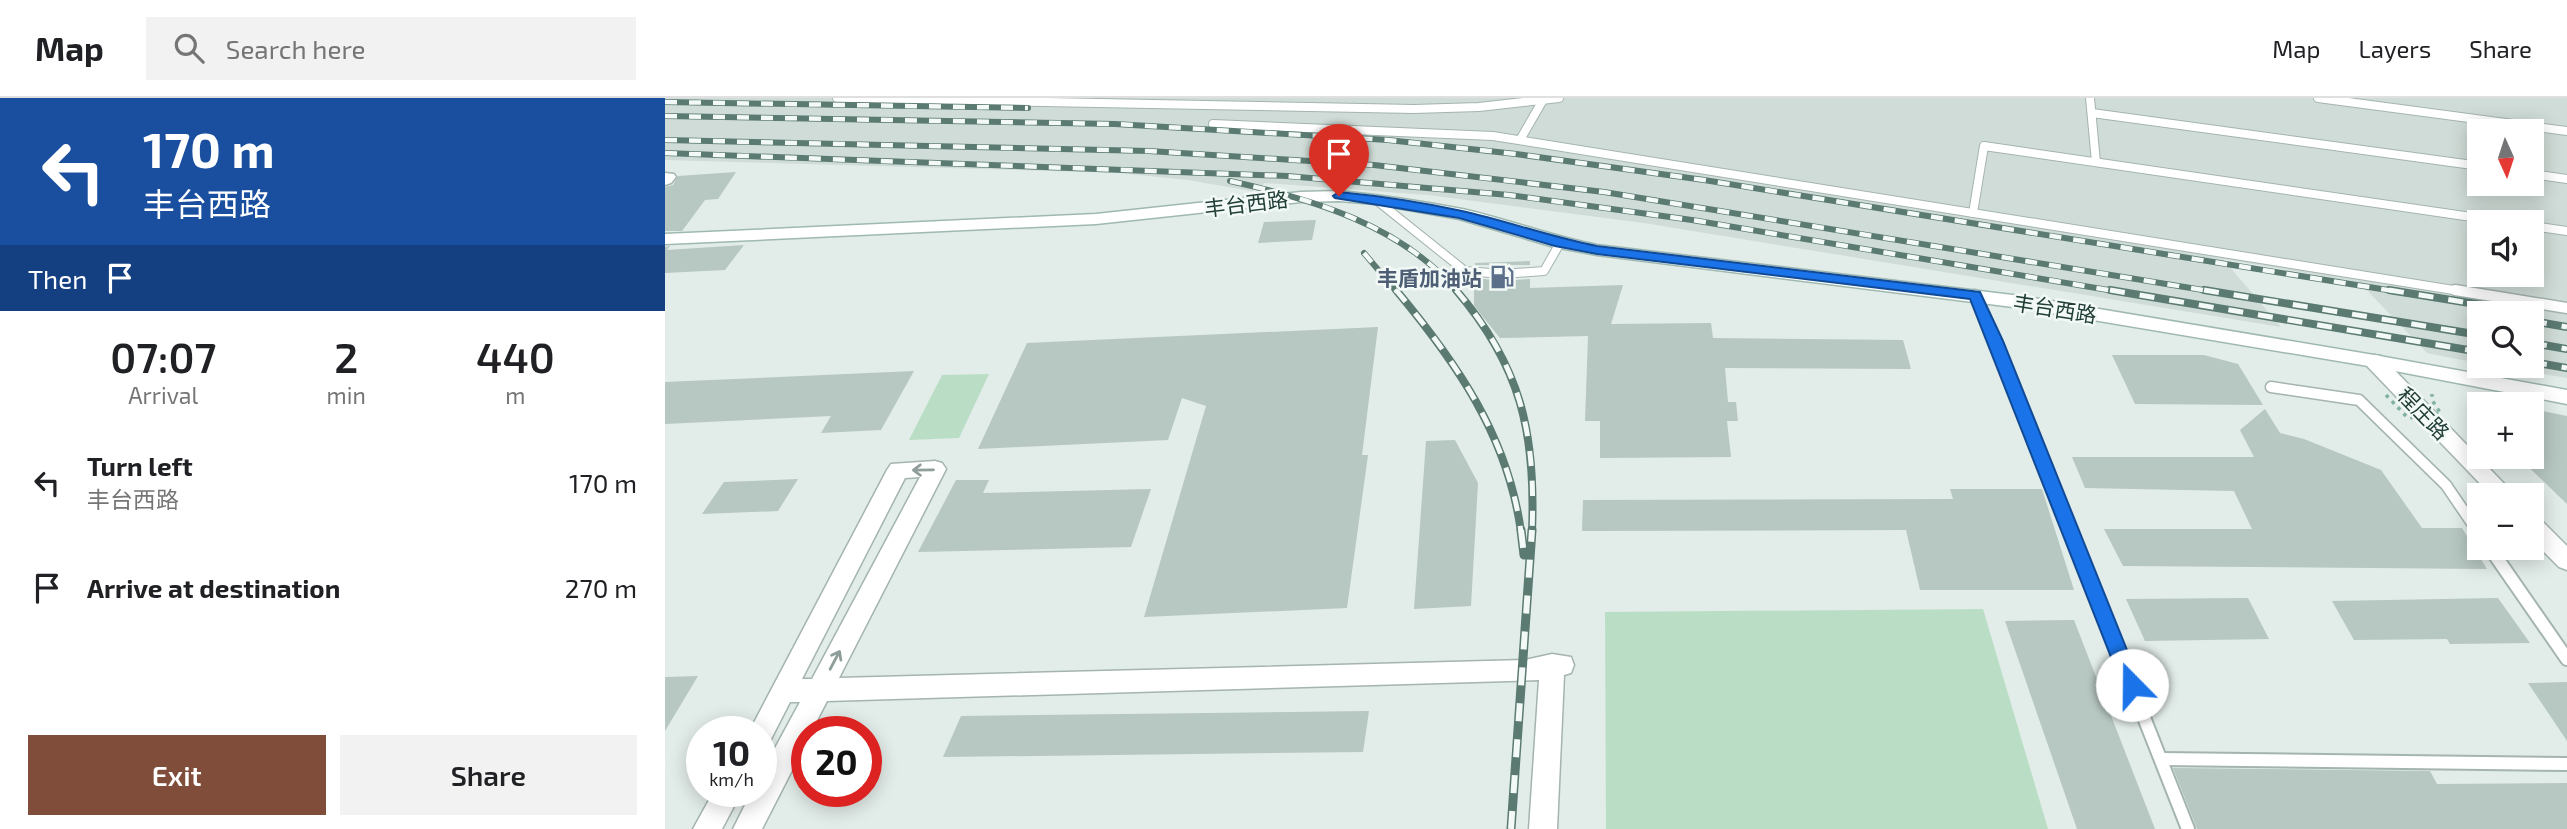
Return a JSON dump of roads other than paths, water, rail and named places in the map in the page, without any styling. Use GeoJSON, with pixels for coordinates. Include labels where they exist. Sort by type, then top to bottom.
{"type":"FeatureCollection","features":[{"type":"Feature","properties":{"kind":"main road","name":"丰台西路"},"geometry":{"type":"LineString","coordinates":[[665,239],[1096,219],[1301,197],[1339,196],[1375,199],[1461,214],[1560,243],[1640,257],[1975,295],[2374,361],[2567,397]]}},
{"type":"Feature","properties":{"kind":"main road","name":"程庄路"},"geometry":{"type":"LineString","coordinates":[[2374,361],[2492,483]]}},
{"type":"Feature","properties":{"kind":"main road"},"geometry":{"type":"LineString","coordinates":[[747,829],[935,469],[898,470],[771,716]]}},
{"type":"Feature","properties":{"kind":"main road"},"geometry":{"type":"LineString","coordinates":[[2544,537],[2567,561]]}},
{"type":"Feature","properties":{"kind":"main road"},"geometry":{"type":"LineString","coordinates":[[785,691],[1525,671],[1557,665],[1543,829]]}},
{"type":"Feature","properties":{"kind":"main road"},"geometry":{"type":"LineString","coordinates":[[708,829],[720,807]]}},
{"type":"Feature","properties":{"kind":"lane"},"geometry":{"type":"LineString","coordinates":[[837,98],[1414,109],[1479,107],[1559,98]]}},
{"type":"Feature","properties":{"kind":"lane"},"geometry":{"type":"LineString","coordinates":[[2090,98],[2096,162]]}},
{"type":"Feature","properties":{"kind":"lane"},"geometry":{"type":"LineString","coordinates":[[2318,98],[2567,131]]}},
{"type":"Feature","properties":{"kind":"lane"},"geometry":{"type":"LineString","coordinates":[[1520,140],[1543,100]]}},
{"type":"Feature","properties":{"kind":"lane"},"geometry":{"type":"LineString","coordinates":[[2092,113],[2467,164]]}},
{"type":"Feature","properties":{"kind":"lane"},"geometry":{"type":"LineString","coordinates":[[1213,124],[1438,132],[1520,140],[2567,308]]}},
{"type":"Feature","properties":{"kind":"lane"},"geometry":{"type":"LineString","coordinates":[[1973,213],[1984,146],[2467,216]]}},
{"type":"Feature","properties":{"kind":"lane"},"geometry":{"type":"LineString","coordinates":[[2545,175],[2567,178]]}},
{"type":"Feature","properties":{"kind":"lane"},"geometry":{"type":"LineString","coordinates":[[1375,199],[1465,271],[1503,274],[1544,271],[1560,243]]}},
{"type":"Feature","properties":{"kind":"lane"},"geometry":{"type":"LineString","coordinates":[[2544,228],[2567,231]]}},
{"type":"Feature","properties":{"kind":"lane"},"geometry":{"type":"LineString","coordinates":[[1975,295],[1996,341],[2188,829]]}},
{"type":"Feature","properties":{"kind":"lane"},"geometry":{"type":"LineString","coordinates":[[2271,387],[2359,400],[2446,485],[2467,515]]}},
{"type":"Feature","properties":{"kind":"lane"},"geometry":{"type":"LineString","coordinates":[[2498,560],[2567,659]]}},
{"type":"Feature","properties":{"kind":"lane"},"geometry":{"type":"LineString","coordinates":[[2161,759],[2567,764]]}},
{"type":"Feature","properties":{"kind":"railway"},"geometry":{"type":"LineString","coordinates":[[665,102],[1028,108]]}},
{"type":"Feature","properties":{"kind":"railway"},"geometry":{"type":"LineString","coordinates":[[665,116],[1115,124],[1388,140],[1516,154],[1704,180],[2400,292]]}},
{"type":"Feature","properties":{"kind":"railway"},"geometry":{"type":"LineString","coordinates":[[665,140],[1149,151],[1374,165],[1604,192],[2215,292]]}},
{"type":"Feature","properties":{"kind":"railway"},"geometry":{"type":"LineString","coordinates":[[665,153],[1287,176],[1509,195],[1692,220],[2120,292]]}},
{"type":"Feature","properties":{"kind":"railway"},"geometry":{"type":"LineString","coordinates":[[1230,181],[1323,206],[1353,218],[1410,249],[1456,290]]}},
{"type":"Feature","properties":{"kind":"railway"},"geometry":{"type":"LineString","coordinates":[[1364,253],[1397,292]]}},
{"type":"Feature","properties":{"kind":"railway"},"geometry":{"type":"LineString","coordinates":[[1396,290],[1458,373],[1492,432],[1514,497],[1521,532]]}},
{"type":"Feature","properties":{"kind":"railway"},"geometry":{"type":"LineString","coordinates":[[1456,290],[1496,346],[1520,402],[1531,463],[1532,532]]}},
{"type":"Feature","properties":{"kind":"railway"},"geometry":{"type":"LineString","coordinates":[[2110,290],[2467,350]]}},
{"type":"Feature","properties":{"kind":"railway"},"geometry":{"type":"LineString","coordinates":[[2204,290],[2467,333]]}},
{"type":"Feature","properties":{"kind":"railway"},"geometry":{"type":"LineString","coordinates":[[2389,290],[2467,303]]}},
{"type":"Feature","properties":{"kind":"railway"},"geometry":{"type":"LineString","coordinates":[[2544,323],[2567,327]]}},
{"type":"Feature","properties":{"kind":"railway"},"geometry":{"type":"LineString","coordinates":[[2544,345],[2567,349]]}},
{"type":"Feature","properties":{"kind":"railway"},"geometry":{"type":"LineString","coordinates":[[2544,364],[2567,368]]}},
{"type":"Feature","properties":{"kind":"railway"},"geometry":{"type":"LineString","coordinates":[[1521,530],[1524,555]]}},
{"type":"Feature","properties":{"kind":"railway"},"geometry":{"type":"LineString","coordinates":[[1511,829],[1532,530]]}},
{"type":"Feature","properties":{"kind":"place","name":"丰盾加油站"},"geometry":{"type":"Point","coordinates":[1502,277]}}]}
